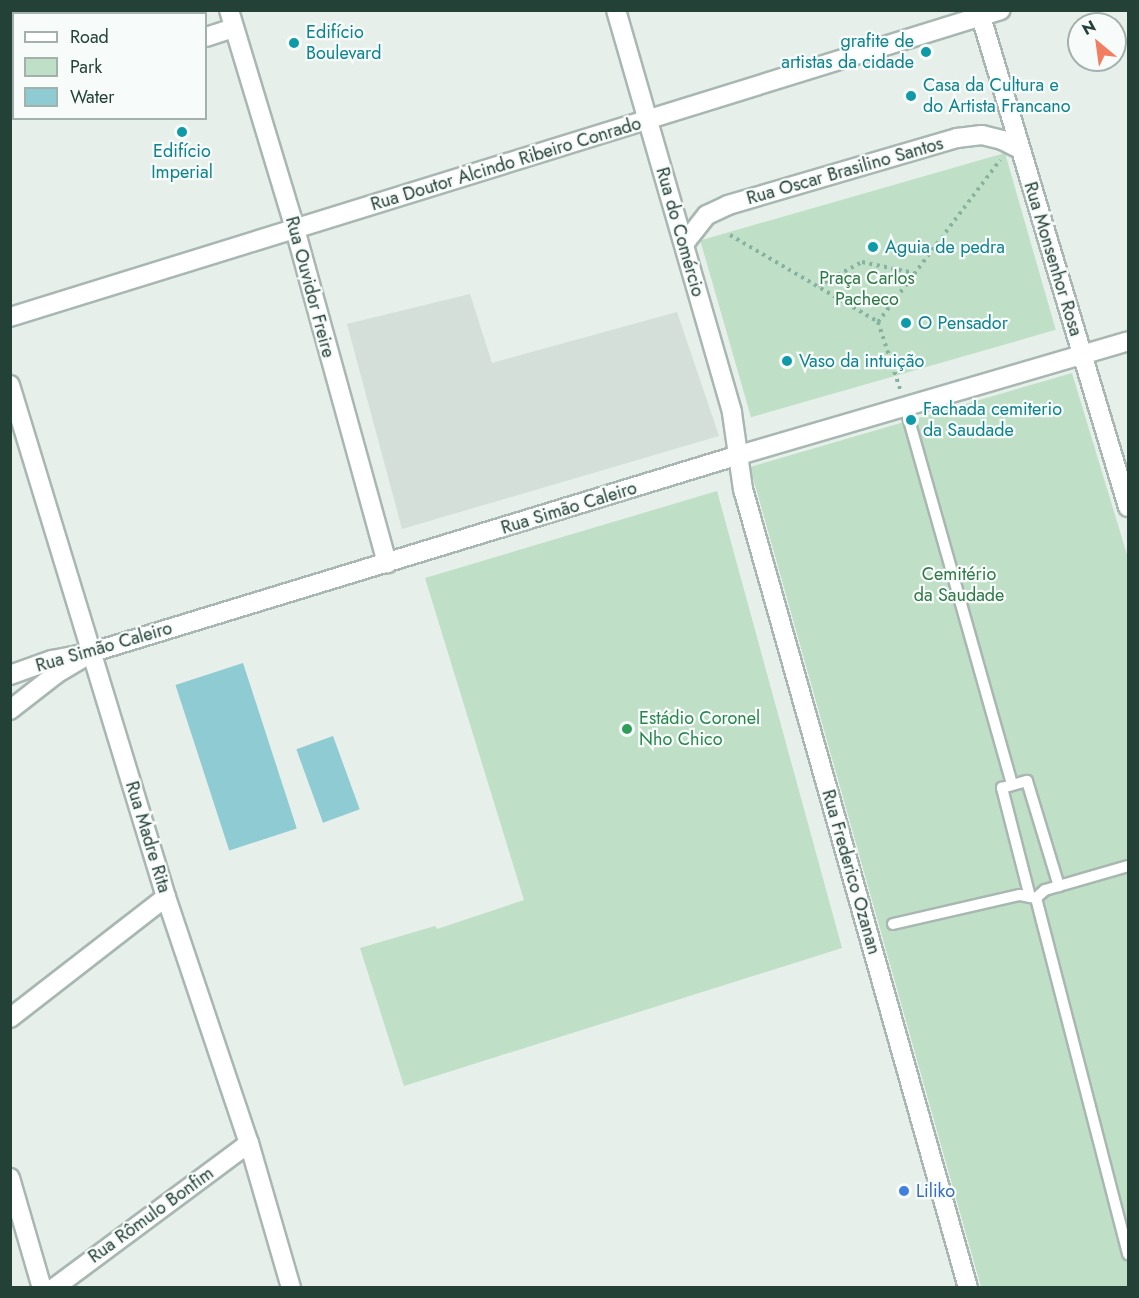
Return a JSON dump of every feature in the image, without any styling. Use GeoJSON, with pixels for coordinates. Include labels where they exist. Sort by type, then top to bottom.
{"type":"FeatureCollection","features":[{"type":"Feature","properties":{"kind":"street","name":"Rua Ouvidor Freire"},"geometry":{"type":"LineString","coordinates":[[230,10],[295,229],[387,564]]}},
{"type":"Feature","properties":{"kind":"street","name":"Rua do Comércio"},"geometry":{"type":"LineString","coordinates":[[616,10],[732,413],[739,455]]}},
{"type":"Feature","properties":{"kind":"street","name":"Rua Doutor Alcindo Ribeiro Conrado"},"geometry":{"type":"LineString","coordinates":[[10,316],[647,120],[980,14],[1001,10]]}},
{"type":"Feature","properties":{"kind":"street","name":"Rua Monsenhor Rosa"},"geometry":{"type":"LineString","coordinates":[[980,14],[1012,151],[1082,355],[1128,507]]}},
{"type":"Feature","properties":{"kind":"street"},"geometry":{"type":"LineString","coordinates":[[207,37],[234,28]]}},
{"type":"Feature","properties":{"kind":"street","name":"Rua Oscar Brasilino Santos"},"geometry":{"type":"LineString","coordinates":[[684,244],[707,216],[728,205],[957,138],[982,135],[1002,140],[1012,151]]}},
{"type":"Feature","properties":{"kind":"street","name":"Rua Simão Caleiro"},"geometry":{"type":"LineString","coordinates":[[10,675],[52,660],[93,652],[739,455],[1128,341]]}},
{"type":"Feature","properties":{"kind":"street","name":"Rua Madre Rita"},"geometry":{"type":"LineString","coordinates":[[10,385],[166,897],[249,1143],[291,1287]]}},
{"type":"Feature","properties":{"kind":"street","name":"Rua Frederico Ozanan"},"geometry":{"type":"LineString","coordinates":[[739,455],[743,489],[968,1287]]}},
{"type":"Feature","properties":{"kind":"street"},"geometry":{"type":"LineString","coordinates":[[10,710],[56,674],[93,652]]}},
{"type":"Feature","properties":{"kind":"street"},"geometry":{"type":"LineString","coordinates":[[10,1018],[166,897]]}},
{"type":"Feature","properties":{"kind":"street","name":"Rua Rômulo Bonfim"},"geometry":{"type":"LineString","coordinates":[[54,1287],[249,1143]]}},
{"type":"Feature","properties":{"kind":"street"},"geometry":{"type":"LineString","coordinates":[[10,1178],[42,1287]]}},
{"type":"Feature","properties":{"kind":"lane"},"geometry":{"type":"LineString","coordinates":[[905,406],[1012,784]]}},
{"type":"Feature","properties":{"kind":"lane"},"geometry":{"type":"LineString","coordinates":[[1059,886],[1027,781],[1002,788],[1128,1254]]}},
{"type":"Feature","properties":{"kind":"lane"},"geometry":{"type":"LineString","coordinates":[[894,924],[1020,896],[1033,898],[1045,890],[1128,867]]}},
{"type":"Feature","properties":{"kind":"path"},"geometry":{"type":"LineString","coordinates":[[878,322],[914,273],[1012,151]]}},
{"type":"Feature","properties":{"kind":"path"},"geometry":{"type":"LineString","coordinates":[[730,235],[878,322],[905,406]]}},
{"type":"Feature","properties":{"kind":"path"},"geometry":{"type":"LineString","coordinates":[[818,287],[862,262],[914,273]]}},
{"type":"Feature","properties":{"kind":"shaded area"},"geometry":{"type":"Polygon","coordinates":[[[470,294],[492,363],[677,312],[719,436],[402,529],[347,324],[470,294]]]}},
{"type":"Feature","properties":{"kind":"green space","name":"Praça Carlos Pacheco"},"geometry":{"type":"Polygon","coordinates":[[[1005,153],[1056,330],[751,417],[700,240],[1005,153]]]}},
{"type":"Feature","properties":{"kind":"green space","name":"Cemitério da Saudade"},"geometry":{"type":"Polygon","coordinates":[[[1072,373],[1128,558],[1128,1287],[981,1287],[750,467],[1072,373]]]}},
{"type":"Feature","properties":{"kind":"green space","name":"Estádio Coronel Nho Chico"},"geometry":{"type":"Polygon","coordinates":[[[717,491],[842,948],[404,1086],[360,948],[435,926],[437,929],[524,900],[425,578],[717,491]]]}},
{"type":"Feature","properties":{"kind":"water"},"geometry":{"type":"Polygon","coordinates":[[[243,663],[297,828],[229,850],[175,685],[243,663]]]}},
{"type":"Feature","properties":{"kind":"water"},"geometry":{"type":"Polygon","coordinates":[[[333,736],[360,809],[323,823],[296,749],[333,736]]]}},
{"type":"Feature","properties":{"kind":"place","name":"Edifício Boulevard"},"geometry":{"type":"Point","coordinates":[294,43]}},
{"type":"Feature","properties":{"kind":"place","name":"grafite de artistas da cidade"},"geometry":{"type":"Point","coordinates":[926,52]}},
{"type":"Feature","properties":{"kind":"place","name":"Casa da Cultura e do Artista Francano"},"geometry":{"type":"Point","coordinates":[911,96]}},
{"type":"Feature","properties":{"kind":"place","name":"Edifício Imperial"},"geometry":{"type":"Point","coordinates":[182,132]}},
{"type":"Feature","properties":{"kind":"place","name":"Aguia de pedra"},"geometry":{"type":"Point","coordinates":[873,247]}},
{"type":"Feature","properties":{"kind":"place","name":"O Pensador"},"geometry":{"type":"Point","coordinates":[906,323]}},
{"type":"Feature","properties":{"kind":"place","name":"Vaso da intuição"},"geometry":{"type":"Point","coordinates":[787,361]}},
{"type":"Feature","properties":{"kind":"place","name":"Fachada cemiterio da Saudade"},"geometry":{"type":"Point","coordinates":[911,420]}},
{"type":"Feature","properties":{"kind":"place","name":"Estádio Coronel Nho Chico"},"geometry":{"type":"Point","coordinates":[627,729]}},
{"type":"Feature","properties":{"kind":"place","name":"Liliko"},"geometry":{"type":"Point","coordinates":[904,1191]}}]}
